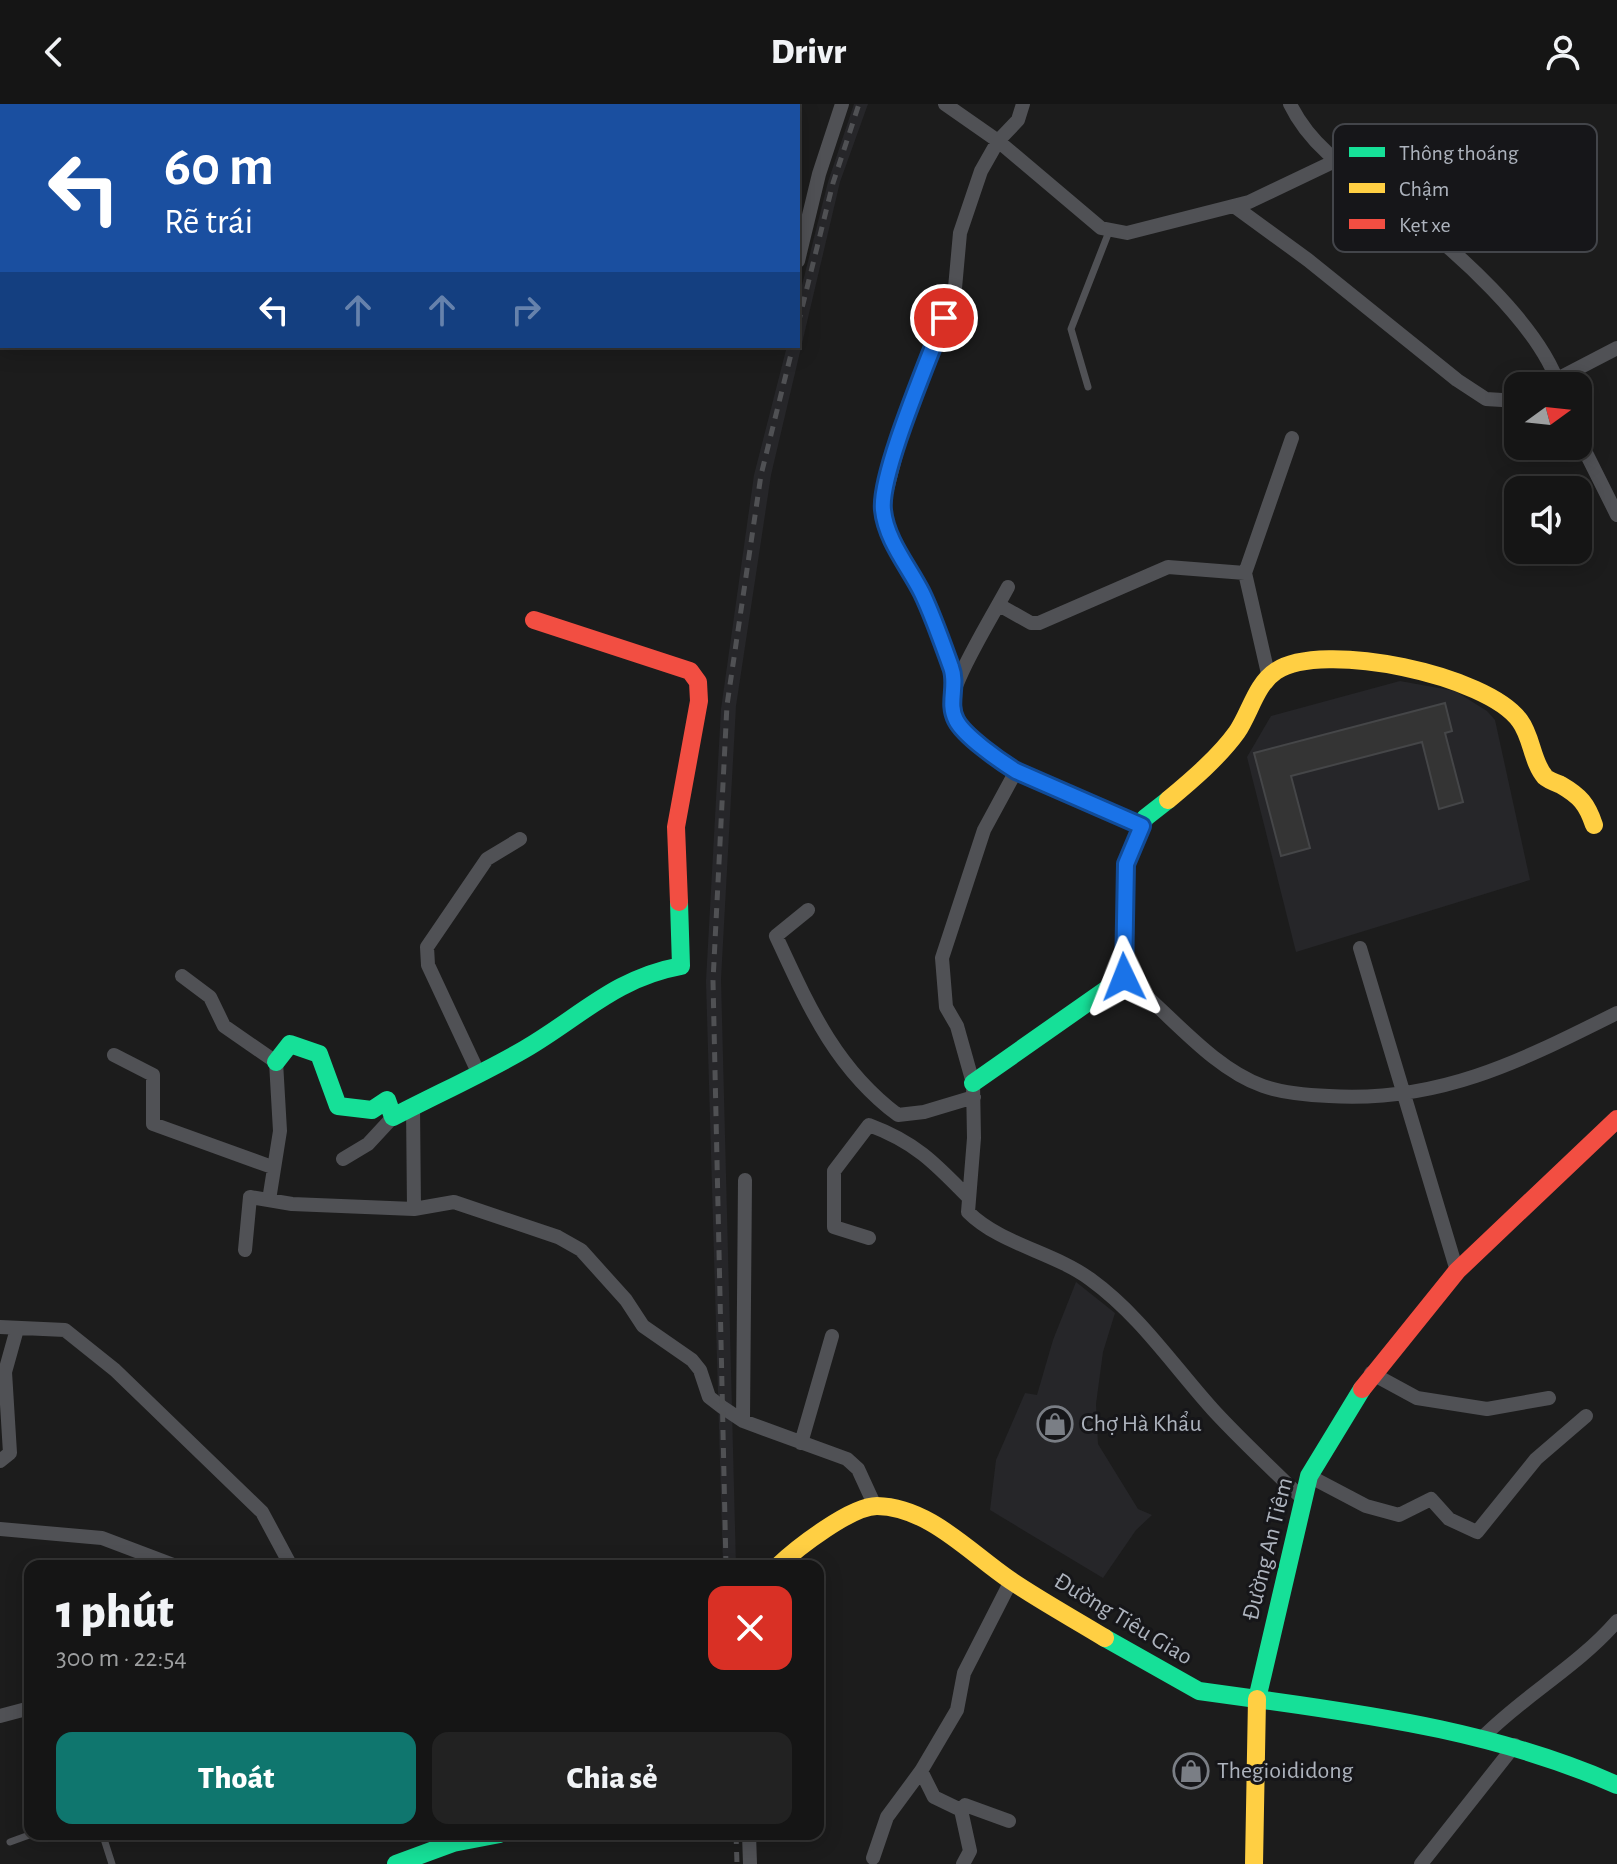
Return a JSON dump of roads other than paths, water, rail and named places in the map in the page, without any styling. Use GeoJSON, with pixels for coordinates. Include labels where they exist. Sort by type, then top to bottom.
{"type":"FeatureCollection","features":[{"type":"Feature","properties":{"kind":"main road"},"geometry":{"type":"LineString","coordinates":[[276,1062],[290,1044],[319,1054],[338,1106],[372,1110],[387,1100],[393,1117],[542,1039],[625,979],[648,970],[681,966],[676,827],[699,701],[698,682],[690,671],[534,620]]}},
{"type":"Feature","properties":{"kind":"main road"},"geometry":{"type":"LineString","coordinates":[[973,1090],[1124,977],[1126,864],[1145,818],[1190,782],[1237,732],[1275,671],[1298,662],[1381,662],[1444,676],[1482,691],[1520,720],[1545,777],[1577,794],[1587,805],[1594,825]]}},
{"type":"Feature","properties":{"kind":"main road","name":"Đường An Tiêm"},"geometry":{"type":"LineString","coordinates":[[1254,1864],[1257,1699],[1309,1476],[1371,1373],[1457,1271],[1617,1119]]}},
{"type":"Feature","properties":{"kind":"main road"},"geometry":{"type":"LineString","coordinates":[[784,1560],[799,1546],[834,1524],[875,1506]]}},
{"type":"Feature","properties":{"kind":"main road","name":"Đường Tiêu Giao"},"geometry":{"type":"LineString","coordinates":[[875,1506],[914,1514],[938,1527],[1011,1581],[1199,1691],[1484,1736],[1615,1780]]}},
{"type":"Feature","properties":{"kind":"main road"},"geometry":{"type":"LineString","coordinates":[[396,1864],[449,1840]]}},
{"type":"Feature","properties":{"kind":"street"},"geometry":{"type":"LineString","coordinates":[[800,253],[819,174],[842,104]]}},
{"type":"Feature","properties":{"kind":"street"},"geometry":{"type":"LineString","coordinates":[[945,104],[998,141],[1101,228],[1127,233],[1249,202],[1333,162]]}},
{"type":"Feature","properties":{"kind":"street"},"geometry":{"type":"LineString","coordinates":[[956,686],[923,595],[891,537],[882,509],[901,435],[955,288],[960,233],[981,171],[998,141],[1018,120],[1023,104]]}},
{"type":"Feature","properties":{"kind":"street"},"geometry":{"type":"LineString","coordinates":[[1290,104],[1298,120],[1333,159]]}},
{"type":"Feature","properties":{"kind":"street"},"geometry":{"type":"LineString","coordinates":[[1234,206],[1308,260],[1457,380],[1486,399],[1504,400]]}},
{"type":"Feature","properties":{"kind":"street"},"geometry":{"type":"LineString","coordinates":[[1450,252],[1531,331],[1548,372]]}},
{"type":"Feature","properties":{"kind":"street"},"geometry":{"type":"LineString","coordinates":[[1573,372],[1617,348]]}},
{"type":"Feature","properties":{"kind":"street"},"geometry":{"type":"LineString","coordinates":[[1269,678],[1245,573],[1292,438]]}},
{"type":"Feature","properties":{"kind":"street"},"geometry":{"type":"LineString","coordinates":[[1590,460],[1617,515]]}},
{"type":"Feature","properties":{"kind":"street"},"geometry":{"type":"LineString","coordinates":[[999,605],[1031,623],[1039,623],[1168,567],[1245,573]]}},
{"type":"Feature","properties":{"kind":"street"},"geometry":{"type":"LineString","coordinates":[[1008,587],[956,686],[951,708],[957,724],[999,761],[1016,771],[1142,826]]}},
{"type":"Feature","properties":{"kind":"street"},"geometry":{"type":"LineString","coordinates":[[1016,771],[984,830],[942,958],[946,1007],[957,1026],[973,1090],[968,1212],[983,1227],[1055,1257],[1090,1279],[1131,1313],[1216,1413],[1303,1499]]}},
{"type":"Feature","properties":{"kind":"street"},"geometry":{"type":"LineString","coordinates":[[478,1072],[428,965],[427,947],[487,859],[520,839]]}},
{"type":"Feature","properties":{"kind":"street"},"geometry":{"type":"LineString","coordinates":[[808,910],[776,936],[827,1039],[867,1092],[898,1115],[973,1090]]}},
{"type":"Feature","properties":{"kind":"street"},"geometry":{"type":"LineString","coordinates":[[1360,948],[1457,1271]]}},
{"type":"Feature","properties":{"kind":"street"},"geometry":{"type":"LineString","coordinates":[[182,976],[210,997],[224,1026],[276,1062],[280,1131],[269,1200]]}},
{"type":"Feature","properties":{"kind":"street"},"geometry":{"type":"LineString","coordinates":[[1124,977],[1164,1008],[1205,1051],[1262,1085],[1303,1095],[1404,1096],[1476,1079],[1617,1013]]}},
{"type":"Feature","properties":{"kind":"street"},"geometry":{"type":"LineString","coordinates":[[114,1055],[153,1075],[153,1124],[272,1167]]}},
{"type":"Feature","properties":{"kind":"street"},"geometry":{"type":"LineString","coordinates":[[413,1106],[414,1209]]}},
{"type":"Feature","properties":{"kind":"street"},"geometry":{"type":"LineString","coordinates":[[903,1138],[908,1114]]}},
{"type":"Feature","properties":{"kind":"street"},"geometry":{"type":"LineString","coordinates":[[343,1159],[368,1144],[393,1117]]}},
{"type":"Feature","properties":{"kind":"street"},"geometry":{"type":"LineString","coordinates":[[869,1238],[834,1227],[834,1171],[869,1125],[903,1138],[929,1157],[968,1197]]}},
{"type":"Feature","properties":{"kind":"street"},"geometry":{"type":"LineString","coordinates":[[743,1421],[745,1180]]}},
{"type":"Feature","properties":{"kind":"street"},"geometry":{"type":"LineString","coordinates":[[245,1250],[250,1197],[414,1209],[454,1202],[558,1237],[581,1250],[626,1300],[643,1326],[692,1360],[700,1370],[709,1397],[743,1421],[847,1459],[858,1469],[875,1506]]}},
{"type":"Feature","properties":{"kind":"street"},"geometry":{"type":"LineString","coordinates":[[0,1327],[65,1330],[115,1370],[262,1512],[288,1560]]}},
{"type":"Feature","properties":{"kind":"street"},"geometry":{"type":"LineString","coordinates":[[0,1461],[10,1453],[5,1372],[17,1329]]}},
{"type":"Feature","properties":{"kind":"street"},"geometry":{"type":"LineString","coordinates":[[801,1443],[832,1336]]}},
{"type":"Feature","properties":{"kind":"street"},"geometry":{"type":"LineString","coordinates":[[1371,1373],[1417,1398],[1487,1409],[1549,1398]]}},
{"type":"Feature","properties":{"kind":"street"},"geometry":{"type":"LineString","coordinates":[[1309,1476],[1366,1506],[1399,1515],[1431,1499],[1449,1519],[1477,1532],[1536,1459],[1586,1416]]}},
{"type":"Feature","properties":{"kind":"street"},"geometry":{"type":"LineString","coordinates":[[0,1529],[102,1538],[160,1560]]}},
{"type":"Feature","properties":{"kind":"street"},"geometry":{"type":"LineString","coordinates":[[873,1858],[887,1817],[921,1771],[957,1710],[964,1673],[1011,1581]]}},
{"type":"Feature","properties":{"kind":"street"},"geometry":{"type":"LineString","coordinates":[[1484,1736],[1536,1690],[1568,1669],[1617,1621]]}},
{"type":"Feature","properties":{"kind":"street"},"geometry":{"type":"LineString","coordinates":[[0,1716],[24,1710]]}},
{"type":"Feature","properties":{"kind":"street"},"geometry":{"type":"LineString","coordinates":[[1421,1864],[1515,1745]]}},
{"type":"Feature","properties":{"kind":"street"},"geometry":{"type":"LineString","coordinates":[[921,1771],[934,1797],[961,1810]]}},
{"type":"Feature","properties":{"kind":"street"},"geometry":{"type":"LineString","coordinates":[[961,1810],[965,1805],[1009,1821]]}},
{"type":"Feature","properties":{"kind":"street"},"geometry":{"type":"LineString","coordinates":[[961,1810],[970,1851],[963,1864]]}},
{"type":"Feature","properties":{"kind":"street"},"geometry":{"type":"LineString","coordinates":[[749,1840],[750,1864]]}},
{"type":"Feature","properties":{"kind":"lane"},"geometry":{"type":"LineString","coordinates":[[1088,387],[1071,329],[1110,229]]}},
{"type":"Feature","properties":{"kind":"lane"},"geometry":{"type":"LineString","coordinates":[[10,1842],[24,1837]]}},
{"type":"Feature","properties":{"kind":"lane"},"geometry":{"type":"LineString","coordinates":[[104,1840],[112,1864]]}},
{"type":"Feature","properties":{"kind":"railway"},"geometry":{"type":"LineString","coordinates":[[800,316],[833,183],[859,104]]}},
{"type":"Feature","properties":{"kind":"railway"},"geometry":{"type":"LineString","coordinates":[[726,1560],[713,981],[727,705],[761,475],[793,348]]}},
{"type":"Feature","properties":{"kind":"railway"},"geometry":{"type":"LineString","coordinates":[[736,1840],[737,1864]]}},
{"type":"Feature","properties":{"kind":"place","name":"Chợ Hà Khẩu"},"geometry":{"type":"Point","coordinates":[1055,1424]}},
{"type":"Feature","properties":{"kind":"place","name":"Thegioididong"},"geometry":{"type":"Point","coordinates":[1191,1771]}}]}
